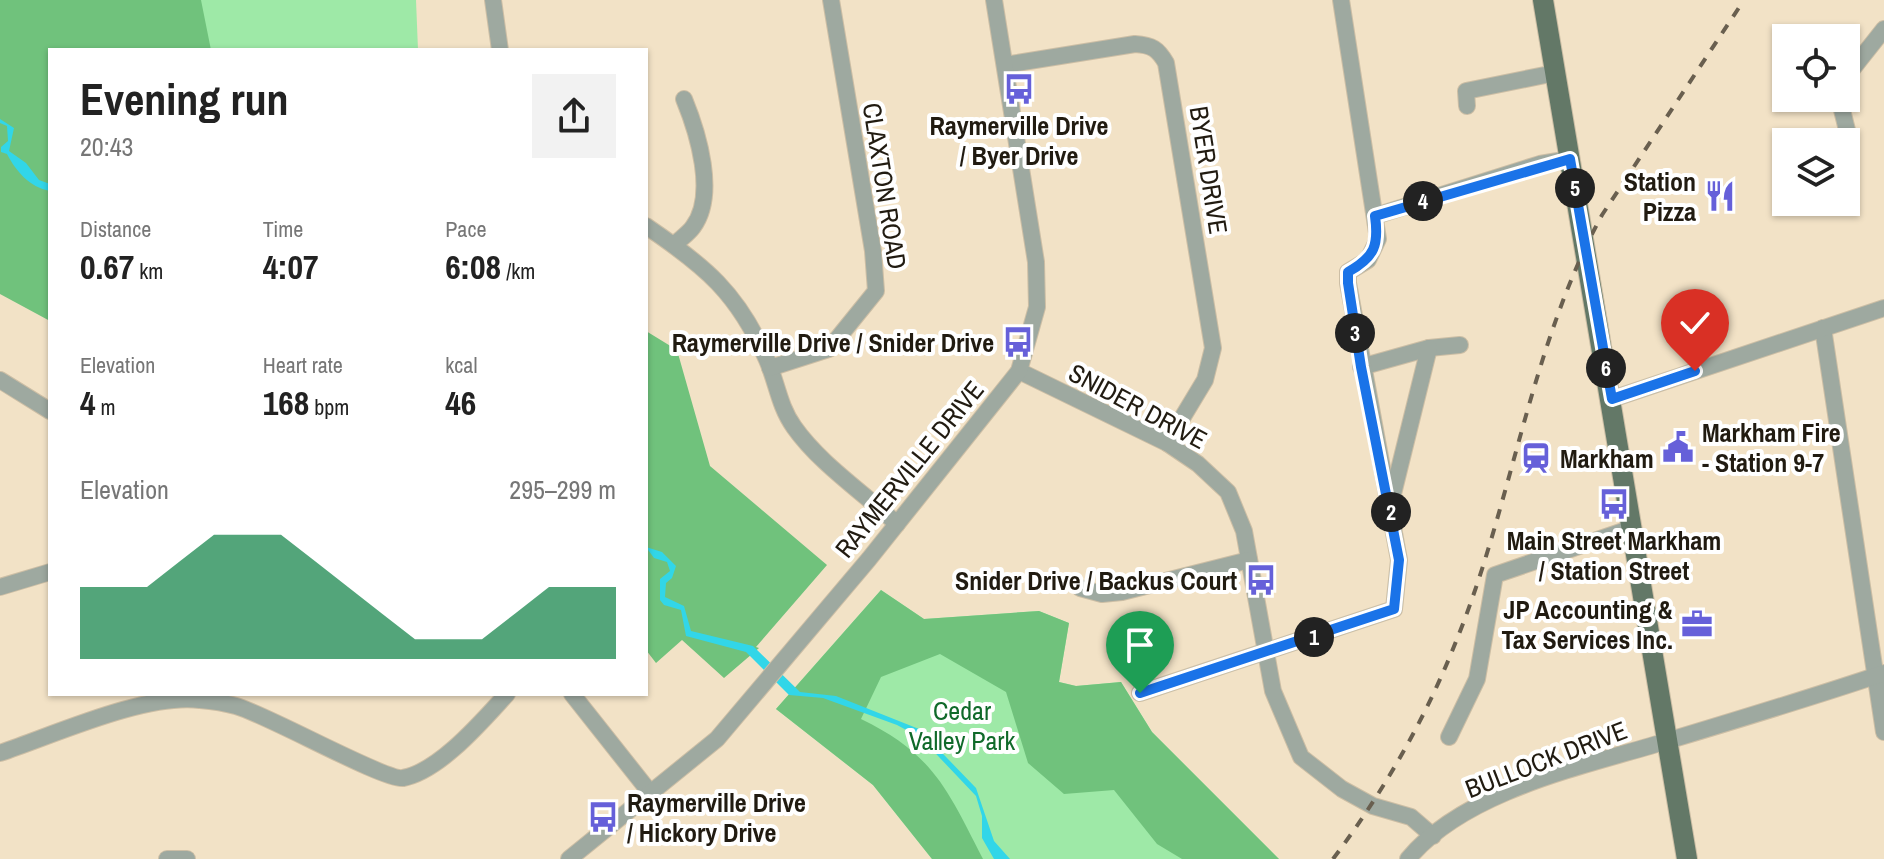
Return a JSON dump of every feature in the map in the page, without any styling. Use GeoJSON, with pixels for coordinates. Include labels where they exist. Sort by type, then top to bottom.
{"type":"FeatureCollection","features":[{"type":"Feature","properties":{"kind":"main road"},"geometry":{"type":"LineString","coordinates":[[1543,0],[1687,859]]}},
{"type":"Feature","properties":{"kind":"street"},"geometry":{"type":"LineString","coordinates":[[493,0],[500,48]]}},
{"type":"Feature","properties":{"kind":"street","name":"CLAXTON ROAD"},"geometry":{"type":"LineString","coordinates":[[770,368],[829,349],[876,291],[873,251],[831,0]]}},
{"type":"Feature","properties":{"kind":"street","name":"RAYMERVILLE DRIVE"},"geometry":{"type":"LineString","coordinates":[[569,859],[652,795],[717,739],[897,524],[1019,371],[1032,333],[1037,285],[994,0]]}},
{"type":"Feature","properties":{"kind":"street"},"geometry":{"type":"LineString","coordinates":[[1140,693],[1394,609],[1399,560],[1391,505],[1361,367],[1348,272],[1374,252],[1378,239],[1341,0]]}},
{"type":"Feature","properties":{"kind":"street"},"geometry":{"type":"LineString","coordinates":[[1860,59],[1884,29]]}},
{"type":"Feature","properties":{"kind":"street","name":"BYER DRIVE"},"geometry":{"type":"LineString","coordinates":[[1005,65],[1135,44],[1159,50],[1166,63],[1213,348],[1205,380],[1167,443]]}},
{"type":"Feature","properties":{"kind":"street"},"geometry":{"type":"LineString","coordinates":[[1467,106],[1466,91],[1555,73]]}},
{"type":"Feature","properties":{"kind":"street"},"geometry":{"type":"LineString","coordinates":[[674,245],[693,227],[704,196],[695,125],[684,99]]}},
{"type":"Feature","properties":{"kind":"street"},"geometry":{"type":"LineString","coordinates":[[1375,216],[1570,159]]}},
{"type":"Feature","properties":{"kind":"street"},"geometry":{"type":"LineString","coordinates":[[648,227],[674,245],[733,297],[749,320],[770,368],[781,404],[795,428],[816,453],[897,524]]}},
{"type":"Feature","properties":{"kind":"street"},"geometry":{"type":"LineString","coordinates":[[1612,399],[1884,308]]}},
{"type":"Feature","properties":{"kind":"street"},"geometry":{"type":"LineString","coordinates":[[1823,328],[1879,675],[1884,732]]}},
{"type":"Feature","properties":{"kind":"street"},"geometry":{"type":"LineString","coordinates":[[1361,367],[1429,348],[1460,345]]}},
{"type":"Feature","properties":{"kind":"street"},"geometry":{"type":"LineString","coordinates":[[1391,505],[1429,348]]}},
{"type":"Feature","properties":{"kind":"street","name":"SNIDER DRIVE"},"geometry":{"type":"LineString","coordinates":[[1019,371],[1167,443],[1198,464],[1228,492],[1244,531],[1265,654],[1279,709],[1301,757],[1342,789],[1373,806],[1411,817],[1433,836]]}},
{"type":"Feature","properties":{"kind":"street"},"geometry":{"type":"LineString","coordinates":[[0,380],[48,410]]}},
{"type":"Feature","properties":{"kind":"street"},"geometry":{"type":"LineString","coordinates":[[1449,737],[1477,679],[1495,575],[1632,528]]}},
{"type":"Feature","properties":{"kind":"street"},"geometry":{"type":"LineString","coordinates":[[1080,588],[1102,594],[1122,592],[1249,560]]}},
{"type":"Feature","properties":{"kind":"street"},"geometry":{"type":"LineString","coordinates":[[0,587],[48,573]]}},
{"type":"Feature","properties":{"kind":"street","name":"BULLOCK DRIVE"},"geometry":{"type":"LineString","coordinates":[[1408,859],[1433,836],[1505,794],[1570,770],[1879,675]]}},
{"type":"Feature","properties":{"kind":"street"},"geometry":{"type":"LineString","coordinates":[[0,753],[134,707],[198,699],[235,705],[360,761],[372,771],[401,778],[431,764],[463,739],[505,696]]}},
{"type":"Feature","properties":{"kind":"street"},"geometry":{"type":"LineString","coordinates":[[574,696],[652,795]]}},
{"type":"Feature","properties":{"kind":"street"},"geometry":{"type":"LineString","coordinates":[[167,859],[187,859]]}},
{"type":"Feature","properties":{"kind":"green space"},"geometry":{"type":"Polygon","coordinates":[[[0,0],[416,0],[418,48],[48,48],[0,0]]]}},
{"type":"Feature","properties":{"kind":"green space"},"geometry":{"type":"Polygon","coordinates":[[[0,0],[201,0],[211,48],[48,48],[48,320],[0,294],[0,0]]]}},
{"type":"Feature","properties":{"kind":"green space"},"geometry":{"type":"Polygon","coordinates":[[[648,332],[677,350],[710,466],[827,565],[756,647],[759,648],[724,678],[682,640],[656,663],[648,653],[648,332]]]}},
{"type":"Feature","properties":{"kind":"green space","name":"Cedar Valley Park"},"geometry":{"type":"Polygon","coordinates":[[[881,590],[924,619],[1039,611],[1069,623],[1059,682],[1076,686],[1121,682],[1152,732],[1279,859],[932,859],[873,785],[776,709],[881,590]]]}},
{"type":"Feature","properties":{"kind":"green space","name":"Cedar Valley Park"},"geometry":{"type":"Polygon","coordinates":[[[881,590],[924,619],[1039,611],[1069,623],[1059,682],[1076,686],[1121,682],[1152,732],[1279,859],[1182,859],[1157,844],[1114,790],[1064,794],[1028,763],[1006,692],[940,654],[881,677],[861,719],[906,746],[936,777],[983,859],[932,859],[873,785],[776,709],[881,590]]]}},
{"type":"Feature","properties":{"kind":"water"},"geometry":{"type":"Polygon","coordinates":[[[0,119],[14,128],[9,151],[26,163],[39,180],[48,183],[48,190],[30,182],[7,154],[1,152],[1,147],[8,141],[7,126],[0,123],[0,119]]]}},
{"type":"Feature","properties":{"kind":"water"},"geometry":{"type":"Polygon","coordinates":[[[648,548],[662,552],[676,566],[672,578],[666,583],[665,597],[684,606],[691,631],[753,646],[800,692],[836,696],[919,729],[976,788],[994,841],[1010,859],[994,859],[982,838],[982,816],[976,796],[921,738],[897,725],[823,698],[789,695],[746,652],[686,636],[681,610],[664,605],[660,600],[660,579],[670,571],[667,562],[654,558],[648,548]]]}},
{"type":"Feature","properties":{"kind":"railway"},"geometry":{"type":"LineString","coordinates":[[1333,859],[1370,807],[1402,753],[1432,697],[1457,639],[1493,533],[1539,371],[1577,265],[1602,215],[1744,0]]}},
{"type":"Feature","properties":{"kind":"place","name":"Raymerville Drive / Byer Drive"},"geometry":{"type":"Point","coordinates":[1019,89]}},
{"type":"Feature","properties":{"kind":"place","name":"Station Pizza"},"geometry":{"type":"Point","coordinates":[1720,196]}},
{"type":"Feature","properties":{"kind":"place","name":"Raymerville Drive / Snider Drive"},"geometry":{"type":"Point","coordinates":[1018,342]}},
{"type":"Feature","properties":{"kind":"place","name":"Markham Fire - Station 9-7"},"geometry":{"type":"Point","coordinates":[1678,447]}},
{"type":"Feature","properties":{"kind":"place","name":"Markham"},"geometry":{"type":"Point","coordinates":[1536,458]}},
{"type":"Feature","properties":{"kind":"place","name":"Main Street Markham / Station Street"},"geometry":{"type":"Point","coordinates":[1614,504]}},
{"type":"Feature","properties":{"kind":"place","name":"Snider Drive / Backus Court"},"geometry":{"type":"Point","coordinates":[1261,580]}},
{"type":"Feature","properties":{"kind":"place","name":"JP Accounting & Tax Services Inc."},"geometry":{"type":"Point","coordinates":[1697,624]}},
{"type":"Feature","properties":{"kind":"place","name":"Raymerville Drive / Hickory Drive"},"geometry":{"type":"Point","coordinates":[603,817]}},
{"type":"Feature","properties":{"kind":"route"},"geometry":{"type":"LineString","coordinates":[[1140,693],[1394,609],[1399,560],[1391,505],[1361,367],[1348,283],[1348,272],[1368,260],[1374,252],[1378,239],[1375,216],[1540,164],[1570,159],[1612,399],[1695,371]]}}]}
